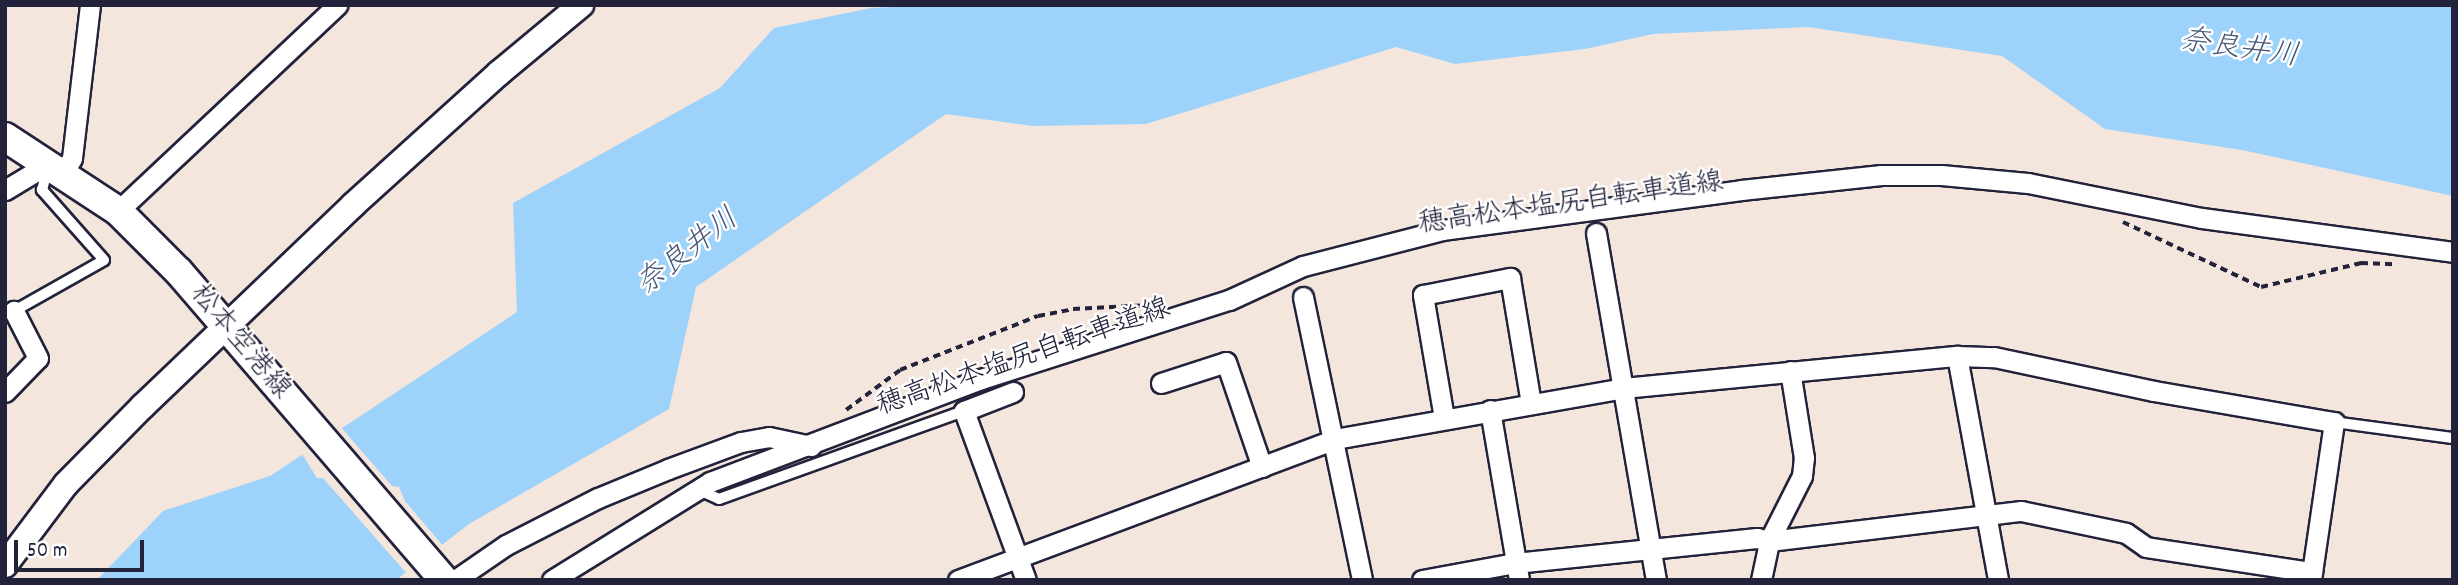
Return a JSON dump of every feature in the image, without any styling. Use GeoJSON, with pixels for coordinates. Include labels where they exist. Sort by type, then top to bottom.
{"type":"FeatureCollection","features":[{"type":"Feature","properties":{"kind":"main road","name":"松本空港線"},"geometry":{"type":"LineString","coordinates":[[5,137],[57,168],[118,211],[179,272],[444,580]]}},
{"type":"Feature","properties":{"kind":"street"},"geometry":{"type":"LineString","coordinates":[[5,190],[57,168],[72,158],[90,5]]}},
{"type":"Feature","properties":{"kind":"street"},"geometry":{"type":"LineString","coordinates":[[118,211],[337,5]]}},
{"type":"Feature","properties":{"kind":"street"},"geometry":{"type":"LineString","coordinates":[[5,565],[66,484],[234,339],[353,205],[499,73],[581,5]]}},
{"type":"Feature","properties":{"kind":"street"},"geometry":{"type":"LineString","coordinates":[[552,580],[699,489],[981,379],[1229,300],[1303,266],[1442,230],[1741,190],[1881,175],[1985,177],[2202,218],[2453,252]]}},
{"type":"Feature","properties":{"kind":"street"},"geometry":{"type":"LineString","coordinates":[[1595,233],[1656,580]]}},
{"type":"Feature","properties":{"kind":"street"},"geometry":{"type":"LineString","coordinates":[[1444,418],[1423,295],[1510,278],[1531,403]]}},
{"type":"Feature","properties":{"kind":"street"},"geometry":{"type":"LineString","coordinates":[[1303,297],[1335,439],[1362,580]]}},
{"type":"Feature","properties":{"kind":"street"},"geometry":{"type":"LineString","coordinates":[[5,393],[38,358],[14,311]]}},
{"type":"Feature","properties":{"kind":"street"},"geometry":{"type":"LineString","coordinates":[[1957,356],[1998,580]]}},
{"type":"Feature","properties":{"kind":"street"},"geometry":{"type":"LineString","coordinates":[[958,580],[1335,439],[1623,388],[1957,356],[1994,357],[2154,391],[2334,422],[2312,576],[2146,547],[2126,533],[2021,511],[1769,541],[1650,547],[1517,571],[1422,580]]}},
{"type":"Feature","properties":{"kind":"street"},"geometry":{"type":"LineString","coordinates":[[1161,383],[1226,362],[1262,467]]}},
{"type":"Feature","properties":{"kind":"street"},"geometry":{"type":"LineString","coordinates":[[1761,580],[1769,541],[1802,476],[1790,371]]}},
{"type":"Feature","properties":{"kind":"street"},"geometry":{"type":"LineString","coordinates":[[1013,392],[964,411],[1026,580]]}},
{"type":"Feature","properties":{"kind":"street"},"geometry":{"type":"LineString","coordinates":[[1490,410],[1517,571]]}},
{"type":"Feature","properties":{"kind":"street"},"geometry":{"type":"LineString","coordinates":[[455,580],[506,545],[598,498],[680,464],[741,442],[769,437],[811,446]]}},
{"type":"Feature","properties":{"kind":"lane"},"geometry":{"type":"LineString","coordinates":[[14,311],[104,260],[42,190],[57,168]]}},
{"type":"Feature","properties":{"kind":"lane"},"geometry":{"type":"LineString","coordinates":[[699,489],[719,499],[964,411]]}},
{"type":"Feature","properties":{"kind":"lane"},"geometry":{"type":"LineString","coordinates":[[2334,422],[2453,438]]}},
{"type":"Feature","properties":{"kind":"path"},"geometry":{"type":"LineString","coordinates":[[2120,220],[2261,287],[2361,262],[2400,264]]}},
{"type":"Feature","properties":{"kind":"path"},"geometry":{"type":"LineString","coordinates":[[837,416],[900,370],[1038,316],[1073,309],[1157,304]]}},
{"type":"Feature","properties":{"kind":"water","name":"奈良井川"},"geometry":{"type":"Polygon","coordinates":[[[931,5],[2453,5],[2453,196],[2242,150],[2105,129],[2002,56],[1808,27],[1653,34],[1585,49],[1455,64],[1396,47],[1146,124],[1033,126],[946,114],[696,287],[669,409],[469,524],[396,580],[97,580],[163,511],[270,476],[517,312],[513,203],[720,88],[774,28],[871,8],[931,5]]]}},
{"type":"Feature","properties":{"kind":"pier"},"geometry":{"type":"Polygon","coordinates":[[[339,425],[392,486],[399,487],[405,501],[444,547],[408,575],[323,478],[317,478],[300,451],[339,425]]]}}]}
